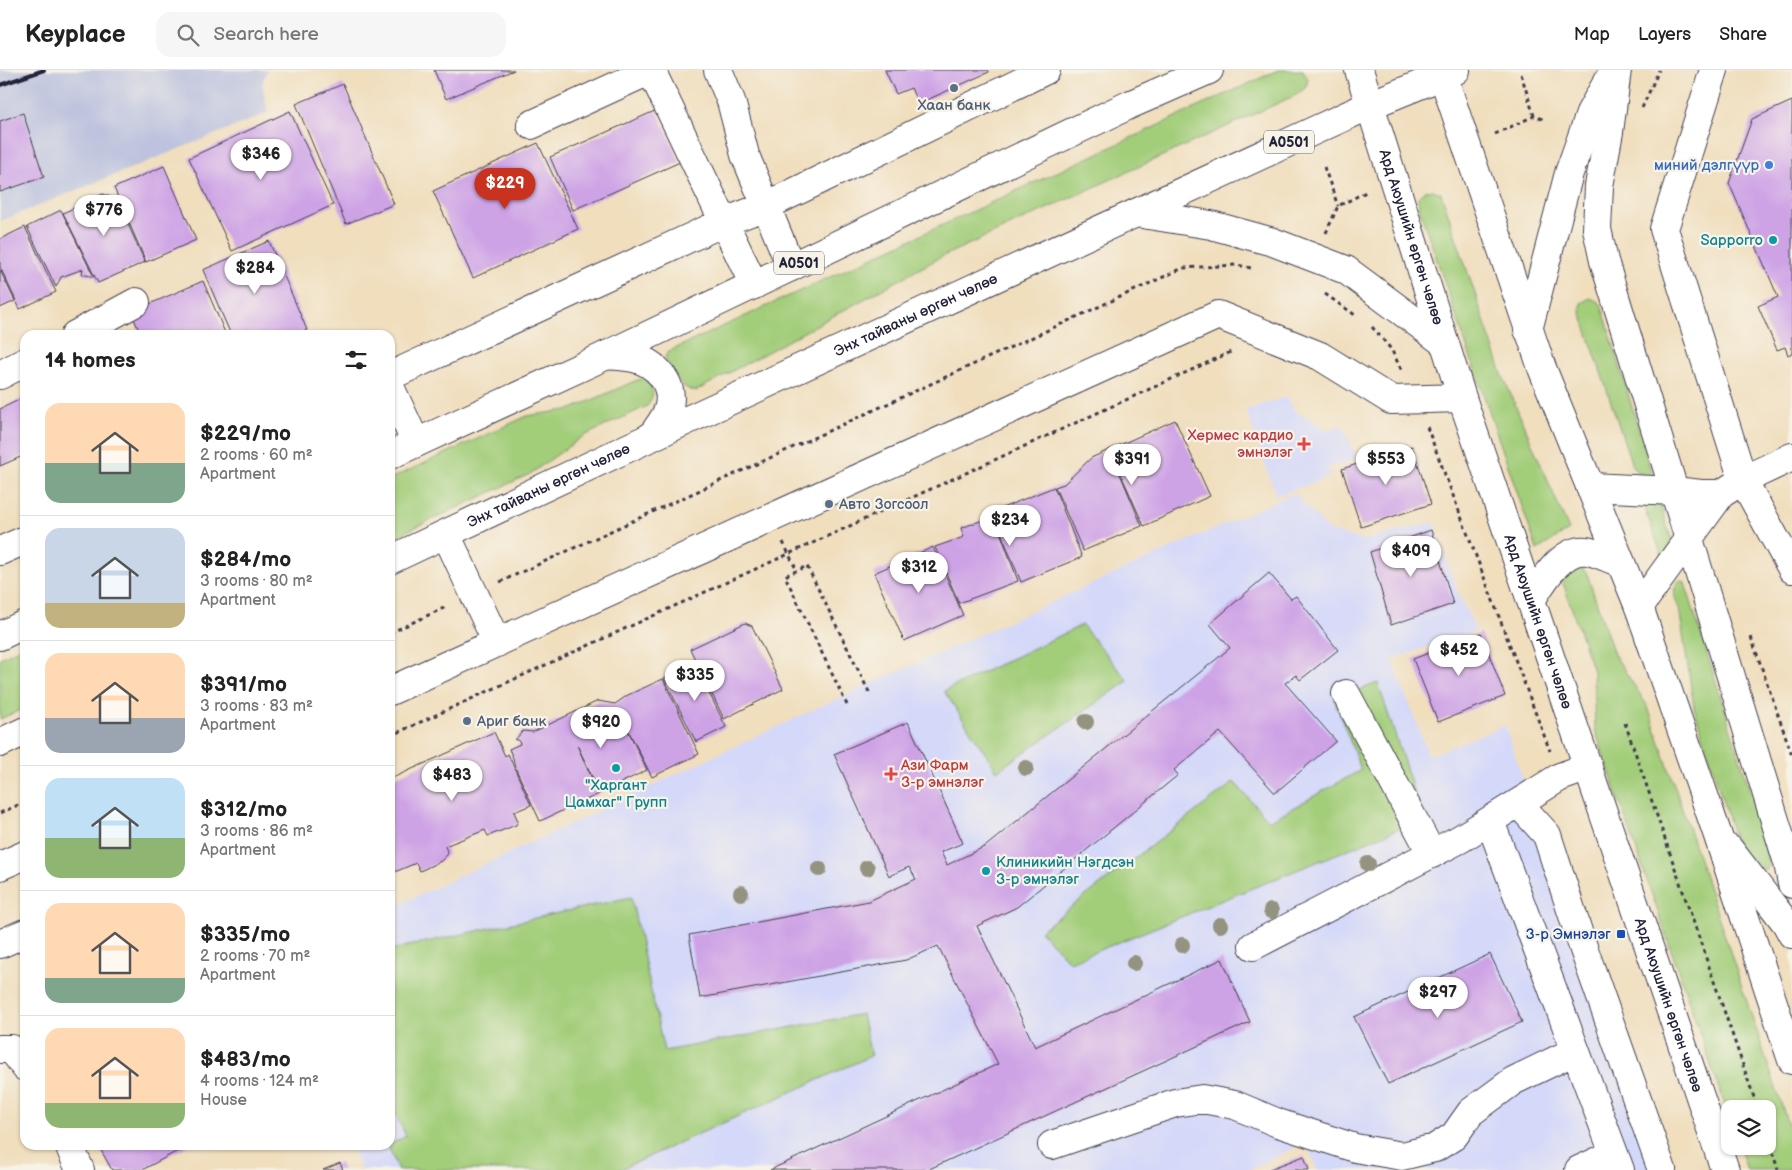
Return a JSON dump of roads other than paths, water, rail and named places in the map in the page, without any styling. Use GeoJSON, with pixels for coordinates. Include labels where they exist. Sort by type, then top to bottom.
{"type":"FeatureCollection","features":[{"type":"Feature","properties":{"kind":"main road"},"geometry":{"type":"LineString","coordinates":[[531,125],[651,70],[754,285]]}},
{"type":"Feature","properties":{"kind":"main road"},"geometry":{"type":"LineString","coordinates":[[718,70],[731,101],[746,155],[792,267]]}},
{"type":"Feature","properties":{"kind":"main road"},"geometry":{"type":"LineString","coordinates":[[395,374],[724,222],[766,206],[1046,70]]}},
{"type":"Feature","properties":{"kind":"main road"},"geometry":{"type":"LineString","coordinates":[[1130,106],[1162,70]]}},
{"type":"Feature","properties":{"kind":"main road","name":"A0501"},"geometry":{"type":"LineString","coordinates":[[395,453],[607,355],[1209,70]]}},
{"type":"Feature","properties":{"kind":"main road","name":"Ард Аюушийн өргөн чөлөө"},"geometry":{"type":"LineString","coordinates":[[1359,70],[1443,342],[1628,890],[1725,1170]]}},
{"type":"Feature","properties":{"kind":"main road"},"geometry":{"type":"LineString","coordinates":[[1528,330],[1568,173],[1591,110],[1615,70]]}},
{"type":"Feature","properties":{"kind":"main road"},"geometry":{"type":"LineString","coordinates":[[1615,70],[1609,132],[1599,186],[1597,229],[1604,261],[1788,863],[1792,884]]}},
{"type":"Feature","properties":{"kind":"main road"},"geometry":{"type":"LineString","coordinates":[[1714,70],[1664,229],[1732,487],[1792,569]]}},
{"type":"Feature","properties":{"kind":"main road"},"geometry":{"type":"LineString","coordinates":[[1446,72],[1528,330],[1639,607],[1717,833],[1792,1060]]}},
{"type":"Feature","properties":{"kind":"main road","name":"Энх тайваны өргөн чөлөө"},"geometry":{"type":"LineString","coordinates":[[395,558],[651,437],[1370,105],[1446,72]]}},
{"type":"Feature","properties":{"kind":"main road"},"geometry":{"type":"LineString","coordinates":[[1136,213],[1211,225],[1265,240],[1346,270],[1443,342]]}},
{"type":"Feature","properties":{"kind":"main road"},"geometry":{"type":"LineString","coordinates":[[84,330],[136,302]]}},
{"type":"Feature","properties":{"kind":"main road"},"geometry":{"type":"LineString","coordinates":[[395,689],[1218,315],[1320,356],[1391,400],[1462,398]]}},
{"type":"Feature","properties":{"kind":"main road"},"geometry":{"type":"LineString","coordinates":[[607,355],[633,357],[646,361],[664,377],[670,390],[669,407],[651,437]]}},
{"type":"Feature","properties":{"kind":"main road"},"geometry":{"type":"LineString","coordinates":[[0,375],[20,365]]}},
{"type":"Feature","properties":{"kind":"main road"},"geometry":{"type":"LineString","coordinates":[[395,398],[416,443]]}},
{"type":"Feature","properties":{"kind":"main road"},"geometry":{"type":"LineString","coordinates":[[1590,487],[1701,494],[1732,487],[1792,457]]}},
{"type":"Feature","properties":{"kind":"main road"},"geometry":{"type":"LineString","coordinates":[[1639,607],[1689,539],[1732,487]]}},
{"type":"Feature","properties":{"kind":"main road"},"geometry":{"type":"LineString","coordinates":[[446,534],[496,643]]}},
{"type":"Feature","properties":{"kind":"main road"},"geometry":{"type":"LineString","coordinates":[[0,552],[20,542]]}},
{"type":"Feature","properties":{"kind":"main road"},"geometry":{"type":"LineString","coordinates":[[1531,600],[1551,569],[1572,554],[1586,550],[1621,563]]}},
{"type":"Feature","properties":{"kind":"main road"},"geometry":{"type":"LineString","coordinates":[[0,636],[20,626]]}},
{"type":"Feature","properties":{"kind":"main road"},"geometry":{"type":"LineString","coordinates":[[1346,694],[1432,854]]}},
{"type":"Feature","properties":{"kind":"main road"},"geometry":{"type":"LineString","coordinates":[[0,743],[20,733]]}},
{"type":"Feature","properties":{"kind":"main road"},"geometry":{"type":"LineString","coordinates":[[1253,946],[1432,854],[1490,821],[1560,777],[1588,767]]}},
{"type":"Feature","properties":{"kind":"main road"},"geometry":{"type":"LineString","coordinates":[[1518,803],[1547,835],[1582,944],[1662,1170]]}},
{"type":"Feature","properties":{"kind":"main road"},"geometry":{"type":"LineString","coordinates":[[1490,821],[1617,1162],[1579,1170]]}},
{"type":"Feature","properties":{"kind":"main road"},"geometry":{"type":"LineString","coordinates":[[1717,833],[1786,923],[1792,934]]}},
{"type":"Feature","properties":{"kind":"main road"},"geometry":{"type":"LineString","coordinates":[[0,866],[20,857]]}},
{"type":"Feature","properties":{"kind":"main road"},"geometry":{"type":"LineString","coordinates":[[0,944],[20,935]]}},
{"type":"Feature","properties":{"kind":"main road"},"geometry":{"type":"LineString","coordinates":[[0,1049],[12,1049],[20,1059]]}},
{"type":"Feature","properties":{"kind":"main road"},"geometry":{"type":"LineString","coordinates":[[1052,1145],[1175,1103],[1202,1099],[1235,1105],[1278,1123],[1355,1148],[1402,1156],[1435,1148],[1454,1136],[1471,1112],[1513,1081],[1575,1051]]}},
{"type":"Feature","properties":{"kind":"main road"},"geometry":{"type":"LineString","coordinates":[[71,1150],[80,1170]]}},
{"type":"Feature","properties":{"kind":"railway"},"geometry":{"type":"LineString","coordinates":[[0,85],[44,70]]}},
{"type":"Feature","properties":{"kind":"place","name":"Хаан банк"},"geometry":{"type":"Point","coordinates":[954,88]}},
{"type":"Feature","properties":{"kind":"place","name":"миний дэлгүүр"},"geometry":{"type":"Point","coordinates":[1769,165]}},
{"type":"Feature","properties":{"kind":"place","name":"Sapporro"},"geometry":{"type":"Point","coordinates":[1773,240]}},
{"type":"Feature","properties":{"kind":"place","name":"Хермес кардио эмнэлэг"},"geometry":{"type":"Point","coordinates":[1304,444]}},
{"type":"Feature","properties":{"kind":"place","name":"Авто 3огсоол"},"geometry":{"type":"Point","coordinates":[829,504]}},
{"type":"Feature","properties":{"kind":"place","name":"Ариг банк"},"geometry":{"type":"Point","coordinates":[467,721]}},
{"type":"Feature","properties":{"kind":"place","name":"\"Харгант Цамхаг\" Групп"},"geometry":{"type":"Point","coordinates":[616,768]}},
{"type":"Feature","properties":{"kind":"place","name":"Ази Фарм 3-р эмнэлэг"},"geometry":{"type":"Point","coordinates":[891,774]}},
{"type":"Feature","properties":{"kind":"place","name":"Клиникийн Нэгдсэн 3-р эмнэлэг"},"geometry":{"type":"Point","coordinates":[986,871]}},
{"type":"Feature","properties":{"kind":"place","name":"3-р Эмнэлэг"},"geometry":{"type":"Point","coordinates":[1621,934]}}]}
